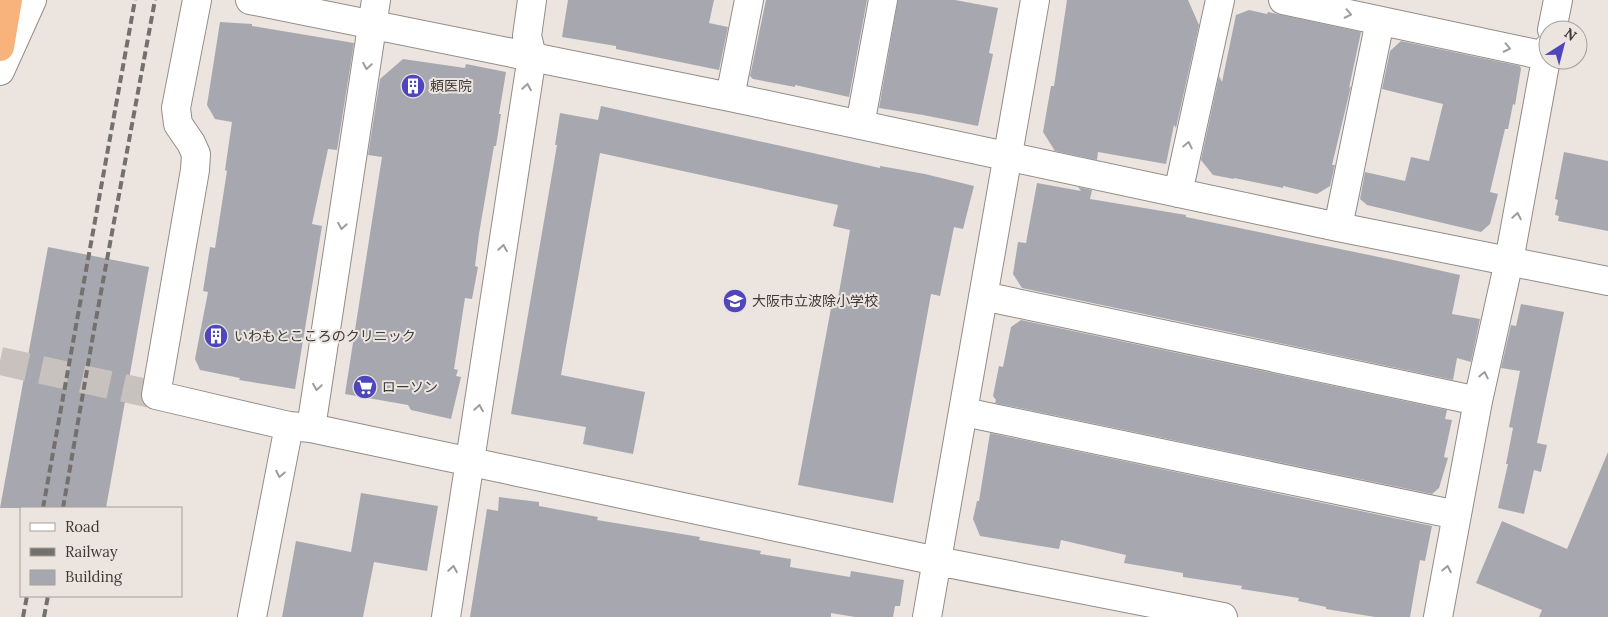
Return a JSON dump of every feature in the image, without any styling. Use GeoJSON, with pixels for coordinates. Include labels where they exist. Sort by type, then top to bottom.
{"type":"FeatureCollection","features":[{"type":"Feature","properties":{"kind":"highway"},"geometry":{"type":"LineString","coordinates":[[0,46],[8,0]]}},
{"type":"Feature","properties":{"kind":"street"},"geometry":{"type":"LineString","coordinates":[[0,71],[32,0]]}},
{"type":"Feature","properties":{"kind":"street"},"geometry":{"type":"LineString","coordinates":[[197,0],[176,108],[178,124],[196,154],[195,170],[156,395],[937,561],[1223,617]]}},
{"type":"Feature","properties":{"kind":"street"},"geometry":{"type":"LineString","coordinates":[[250,0],[375,12],[532,56],[1338,227],[1608,281]]}},
{"type":"Feature","properties":{"kind":"street"},"geometry":{"type":"LineString","coordinates":[[446,617],[532,56],[526,36],[532,0]]}},
{"type":"Feature","properties":{"kind":"street"},"geometry":{"type":"LineString","coordinates":[[730,97],[749,0]]}},
{"type":"Feature","properties":{"kind":"street"},"geometry":{"type":"LineString","coordinates":[[860,125],[883,0]]}},
{"type":"Feature","properties":{"kind":"street"},"geometry":{"type":"LineString","coordinates":[[927,617],[1035,0]]}},
{"type":"Feature","properties":{"kind":"street"},"geometry":{"type":"LineString","coordinates":[[1178,192],[1220,0]]}},
{"type":"Feature","properties":{"kind":"street"},"geometry":{"type":"LineString","coordinates":[[1283,0],[1380,21],[1538,50]]}},
{"type":"Feature","properties":{"kind":"street"},"geometry":{"type":"LineString","coordinates":[[1554,20],[1558,0]]}},
{"type":"Feature","properties":{"kind":"street"},"geometry":{"type":"LineString","coordinates":[[252,617],[300,427],[375,12]]}},
{"type":"Feature","properties":{"kind":"street"},"geometry":{"type":"LineString","coordinates":[[1338,227],[1380,21]]}},
{"type":"Feature","properties":{"kind":"street"},"geometry":{"type":"LineString","coordinates":[[1438,617],[1478,401],[1509,261],[1544,70]]}},
{"type":"Feature","properties":{"kind":"street"},"geometry":{"type":"LineString","coordinates":[[983,296],[1478,401]]}},
{"type":"Feature","properties":{"kind":"street"},"geometry":{"type":"LineString","coordinates":[[964,412],[1457,515]]}},
{"type":"Feature","properties":{"kind":"building"},"geometry":{"type":"Polygon","coordinates":[[[568,0],[714,0],[709,23],[728,27],[719,70],[616,49],[616,46],[562,37],[568,0]]]}},
{"type":"Feature","properties":{"kind":"building"},"geometry":{"type":"Polygon","coordinates":[[[766,0],[867,0],[849,97],[795,85],[795,87],[753,79],[750,76],[766,0]]]}},
{"type":"Feature","properties":{"kind":"building"},"geometry":{"type":"Polygon","coordinates":[[[898,0],[955,0],[998,8],[989,53],[993,54],[978,126],[879,108],[898,0]]]}},
{"type":"Feature","properties":{"kind":"building"},"geometry":{"type":"Polygon","coordinates":[[[1067,0],[1188,0],[1199,25],[1166,164],[1098,152],[1097,160],[1055,151],[1043,132],[1051,86],[1054,86],[1067,0]]]}},
{"type":"Feature","properties":{"kind":"building"},"geometry":{"type":"Polygon","coordinates":[[[1249,10],[1267,14],[1268,12],[1361,32],[1349,88],[1351,86],[1332,165],[1335,165],[1330,186],[1317,194],[1283,186],[1283,188],[1213,175],[1201,160],[1219,76],[1222,82],[1236,15],[1249,10]]]}},
{"type":"Feature","properties":{"kind":"building"},"geometry":{"type":"Polygon","coordinates":[[[220,22],[252,24],[252,26],[354,43],[337,150],[328,149],[312,224],[322,226],[295,389],[239,380],[240,378],[200,370],[195,359],[208,292],[203,291],[210,247],[215,248],[227,171],[225,170],[232,122],[215,119],[207,105],[220,22]]]}},
{"type":"Feature","properties":{"kind":"building"},"geometry":{"type":"Polygon","coordinates":[[[1401,41],[1520,66],[1515,105],[1513,104],[1508,129],[1505,129],[1490,192],[1498,194],[1490,224],[1481,232],[1367,205],[1360,199],[1365,172],[1405,181],[1411,157],[1429,161],[1443,104],[1382,89],[1390,51],[1401,41]]]}},
{"type":"Feature","properties":{"kind":"building"},"geometry":{"type":"Polygon","coordinates":[[[403,59],[465,68],[466,64],[506,72],[496,146],[494,146],[479,234],[475,266],[478,267],[472,299],[465,298],[454,369],[458,370],[456,376],[461,377],[451,419],[411,410],[408,405],[345,394],[382,157],[368,155],[380,79],[403,59]]]}},
{"type":"Feature","properties":{"kind":"building"},"geometry":{"type":"Polygon","coordinates":[[[601,106],[880,168],[880,166],[925,174],[974,186],[963,229],[954,227],[940,296],[931,294],[893,503],[798,485],[832,303],[837,304],[850,230],[833,226],[838,205],[600,153],[561,375],[645,392],[633,454],[583,444],[586,427],[511,414],[557,145],[555,145],[560,113],[598,120],[601,106]]]}},
{"type":"Feature","properties":{"kind":"building"},"geometry":{"type":"Polygon","coordinates":[[[1564,152],[1608,161],[1608,231],[1558,221],[1559,216],[1555,215],[1558,200],[1555,199],[1564,152]]]}},
{"type":"Feature","properties":{"kind":"building"},"geometry":{"type":"Polygon","coordinates":[[[1037,183],[1081,191],[1078,187],[1092,190],[1090,199],[1186,215],[1186,217],[1460,275],[1452,314],[1480,319],[1471,362],[1457,358],[1453,380],[1022,288],[1013,274],[1018,242],[1026,243],[1037,183]]]}},
{"type":"Feature","properties":{"kind":"building"},"geometry":{"type":"Polygon","coordinates":[[[48,247],[149,267],[106,507],[0,508],[48,247]]]}},
{"type":"Feature","properties":{"kind":"building"},"geometry":{"type":"Polygon","coordinates":[[[1521,304],[1564,312],[1537,443],[1547,445],[1541,472],[1534,470],[1524,514],[1498,508],[1508,464],[1506,464],[1513,428],[1509,427],[1520,371],[1501,368],[1511,325],[1516,326],[1521,304]]]}},
{"type":"Feature","properties":{"kind":"building"},"geometry":{"type":"Polygon","coordinates":[[[1021,320],[1447,410],[1445,419],[1452,420],[1444,457],[1448,458],[1439,488],[1432,494],[995,403],[996,400],[993,396],[999,366],[1003,367],[1011,327],[1021,320]]]}},
{"type":"Feature","properties":{"kind":"building"},"geometry":{"type":"Polygon","coordinates":[[[990,433],[1432,526],[1425,561],[1420,560],[1410,617],[1375,617],[1326,609],[1326,607],[1298,601],[1299,598],[1241,589],[1242,586],[1183,577],[1183,573],[1124,563],[1126,555],[1061,540],[1059,549],[980,536],[973,519],[977,501],[979,501],[990,433]]]}},
{"type":"Feature","properties":{"kind":"building"},"geometry":{"type":"Polygon","coordinates":[[[1608,452],[1608,617],[1539,617],[1542,610],[1476,583],[1502,521],[1567,549],[1608,452]]]}},
{"type":"Feature","properties":{"kind":"building"},"geometry":{"type":"Polygon","coordinates":[[[361,493],[438,506],[427,571],[374,562],[363,617],[282,617],[296,541],[351,552],[361,493]]]}},
{"type":"Feature","properties":{"kind":"building"},"geometry":{"type":"Polygon","coordinates":[[[499,497],[539,502],[539,506],[598,517],[597,520],[700,537],[699,540],[761,551],[760,554],[791,559],[790,567],[850,577],[851,571],[904,580],[900,606],[895,606],[893,617],[855,617],[831,613],[831,617],[470,617],[487,509],[498,511],[499,497]]]}},
{"type":"Feature","properties":{"kind":"tunnel"},"geometry":{"type":"LineString","coordinates":[[0,361],[156,395]]}},
{"type":"Feature","properties":{"kind":"railway"},"geometry":{"type":"LineString","coordinates":[[43,507],[135,0]]}},
{"type":"Feature","properties":{"kind":"railway"},"geometry":{"type":"LineString","coordinates":[[63,507],[155,0]]}},
{"type":"Feature","properties":{"kind":"railway"},"geometry":{"type":"LineString","coordinates":[[23,617],[27,597]]}},
{"type":"Feature","properties":{"kind":"railway"},"geometry":{"type":"LineString","coordinates":[[44,617],[48,597]]}},
{"type":"Feature","properties":{"kind":"place","name":"頼医院"},"geometry":{"type":"Point","coordinates":[413,86]}},
{"type":"Feature","properties":{"kind":"place","name":"大阪市立波除小学校"},"geometry":{"type":"Point","coordinates":[735,301]}},
{"type":"Feature","properties":{"kind":"place","name":"いわもとこころのクリニック"},"geometry":{"type":"Point","coordinates":[216,336]}},
{"type":"Feature","properties":{"kind":"place","name":"ローソン"},"geometry":{"type":"Point","coordinates":[365,387]}}]}
